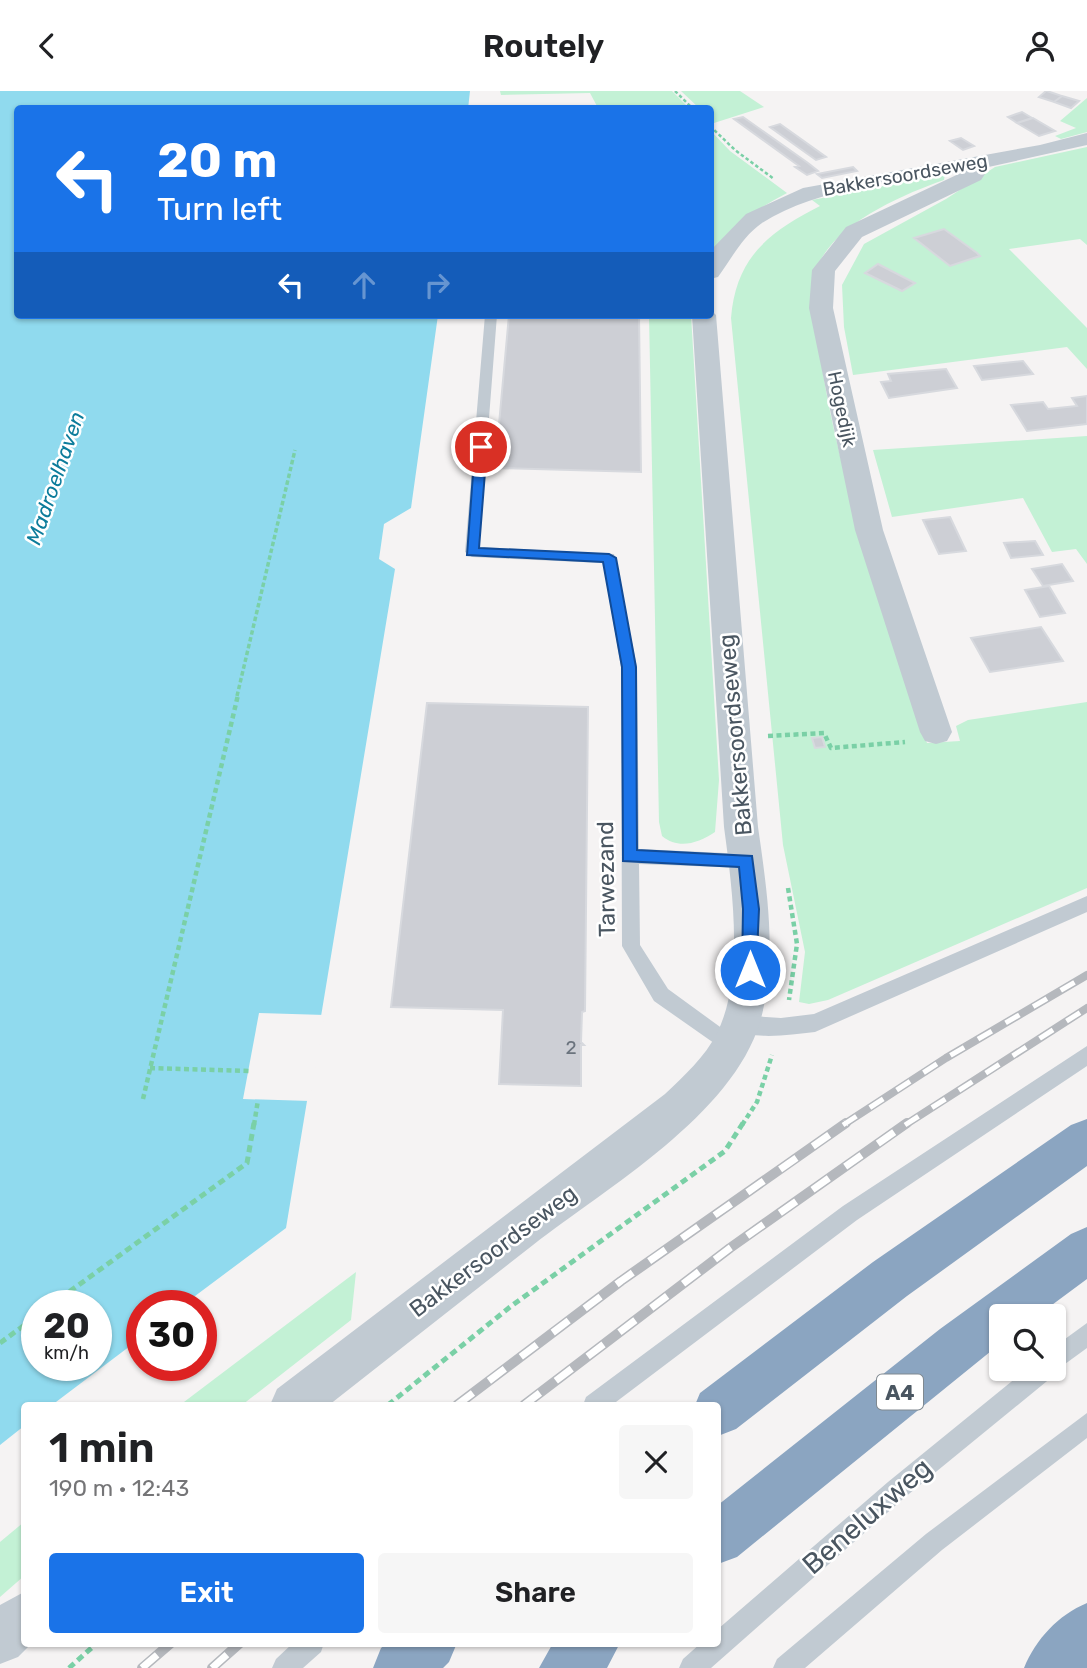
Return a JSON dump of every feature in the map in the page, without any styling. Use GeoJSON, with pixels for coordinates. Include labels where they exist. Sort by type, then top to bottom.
{"type":"FeatureCollection","features":[{"type":"Feature","properties":{"kind":"highway"},"geometry":{"type":"LineString","coordinates":[[721,1409],[890,1279],[1087,1140]]}},
{"type":"Feature","properties":{"kind":"highway","name":"A4"},"geometry":{"type":"LineString","coordinates":[[721,1536],[957,1346],[1087,1251]]}},
{"type":"Feature","properties":{"kind":"highway"},"geometry":{"type":"LineString","coordinates":[[1052,1668],[1087,1630]]}},
{"type":"Feature","properties":{"kind":"highway"},"geometry":{"type":"LineString","coordinates":[[401,1668],[425,1647]]}},
{"type":"Feature","properties":{"kind":"highway"},"geometry":{"type":"LineString","coordinates":[[567,1668],[589,1647]]}},
{"type":"Feature","properties":{"kind":"street","name":"Bakkersoordseweg"},"geometry":{"type":"LineString","coordinates":[[714,265],[725,246],[754,219],[832,187],[1041,152],[1087,139]]}},
{"type":"Feature","properties":{"kind":"street","name":"Hogedijk"},"geometry":{"type":"LineString","coordinates":[[936,732],[869,530],[821,308],[824,270],[854,232],[974,176],[976,171],[971,163]]}},
{"type":"Feature","properties":{"kind":"street","name":"Bakkersoordseweg"},"geometry":{"type":"LineString","coordinates":[[297,1402],[634,1142],[704,1083],[735,1035],[750,970],[751,909],[704,319]]}},
{"type":"Feature","properties":{"kind":"street"},"geometry":{"type":"LineString","coordinates":[[0,1639],[21,1620]]}},
{"type":"Feature","properties":{"kind":"lane","name":"Tarwezand"},"geometry":{"type":"LineString","coordinates":[[491,319],[472,552],[609,558],[629,667],[631,946],[661,995],[735,1035]]}},
{"type":"Feature","properties":{"kind":"lane"},"geometry":{"type":"LineString","coordinates":[[629,856],[746,861]]}},
{"type":"Feature","properties":{"kind":"lane"},"geometry":{"type":"LineString","coordinates":[[735,1035],[815,1023],[1087,904]]}},
{"type":"Feature","properties":{"kind":"lane"},"geometry":{"type":"LineString","coordinates":[[598,1402],[850,1213],[1087,1055]]}},
{"type":"Feature","properties":{"kind":"lane"},"geometry":{"type":"LineString","coordinates":[[1066,1351],[1087,1334]]}},
{"type":"Feature","properties":{"kind":"lane","name":"Beneluxweg"},"geometry":{"type":"LineString","coordinates":[[721,1643],[896,1490],[1029,1381]]}},
{"type":"Feature","properties":{"kind":"lane"},"geometry":{"type":"LineString","coordinates":[[786,1668],[934,1542],[1087,1424]]}},
{"type":"Feature","properties":{"kind":"lane"},"geometry":{"type":"LineString","coordinates":[[285,1668],[308,1647]]}},
{"type":"Feature","properties":{"kind":"lane","name":"Beneluxweg"},"geometry":{"type":"LineString","coordinates":[[692,1668],[716,1647]]}},
{"type":"Feature","properties":{"kind":"path"},"geometry":{"type":"LineString","coordinates":[[675,91],[689,105]]}},
{"type":"Feature","properties":{"kind":"path"},"geometry":{"type":"LineString","coordinates":[[714,130],[735,150],[800,198]]}},
{"type":"Feature","properties":{"kind":"path"},"geometry":{"type":"LineString","coordinates":[[143,1098],[295,450]]}},
{"type":"Feature","properties":{"kind":"path"},"geometry":{"type":"LineString","coordinates":[[763,736],[824,733],[831,748],[938,739],[936,732]]}},
{"type":"Feature","properties":{"kind":"path"},"geometry":{"type":"LineString","coordinates":[[150,1068],[249,1071]]}},
{"type":"Feature","properties":{"kind":"path"},"geometry":{"type":"LineString","coordinates":[[72,1290],[247,1163],[258,1100]]}},
{"type":"Feature","properties":{"kind":"path"},"geometry":{"type":"LineString","coordinates":[[0,1343],[21,1328]]}},
{"type":"Feature","properties":{"kind":"path"},"geometry":{"type":"LineString","coordinates":[[69,1668],[93,1647]]}},
{"type":"Feature","properties":{"kind":"green space"},"geometry":{"type":"Polygon","coordinates":[[[500,91],[672,91],[686,105],[596,105],[590,93],[501,95],[500,91]]]}},
{"type":"Feature","properties":{"kind":"green space"},"geometry":{"type":"Polygon","coordinates":[[[681,91],[740,91],[764,107],[714,123],[714,105],[696,105],[681,91]]]}},
{"type":"Feature","properties":{"kind":"green space"},"geometry":{"type":"Polygon","coordinates":[[[1087,98],[1087,132],[1061,139],[1055,136],[1076,128],[1060,121],[1087,98]]]}},
{"type":"Feature","properties":{"kind":"green space"},"geometry":{"type":"Polygon","coordinates":[[[714,134],[730,151],[787,193],[735,226],[714,250],[714,134]]]}},
{"type":"Feature","properties":{"kind":"green space"},"geometry":{"type":"Polygon","coordinates":[[[1087,147],[1087,245],[1080,239],[1009,249],[1087,328],[1087,369],[1067,347],[853,375],[844,327],[842,285],[864,244],[946,199],[995,167],[1087,147]]]}},
{"type":"Feature","properties":{"kind":"green space"},"geometry":{"type":"Polygon","coordinates":[[[945,174],[944,180],[907,194],[868,215],[834,242],[822,257],[813,284],[813,304],[828,403],[866,550],[927,743],[960,741],[956,726],[968,720],[1087,702],[1087,888],[828,1000],[809,1004],[799,1002],[805,952],[783,845],[731,318],[734,297],[740,278],[758,249],[785,226],[820,206],[812,200],[945,174]]]}},
{"type":"Feature","properties":{"kind":"green space"},"geometry":{"type":"Polygon","coordinates":[[[649,319],[691,319],[719,780],[715,832],[688,843],[675,843],[662,836],[659,822],[649,319]]]}},
{"type":"Feature","properties":{"kind":"green space"},"geometry":{"type":"Polygon","coordinates":[[[1087,436],[1087,564],[1076,549],[1052,552],[1023,498],[892,517],[873,450],[1087,436]]]}},
{"type":"Feature","properties":{"kind":"green space"},"geometry":{"type":"Polygon","coordinates":[[[356,1272],[351,1320],[246,1402],[184,1402],[212,1381],[217,1381],[217,1377],[356,1272]]]}},
{"type":"Feature","properties":{"kind":"green space"},"geometry":{"type":"Polygon","coordinates":[[[21,1524],[21,1579],[0,1597],[0,1542],[21,1524]]]}},
{"type":"Feature","properties":{"kind":"water","name":"Madroelhaven"},"geometry":{"type":"Polygon","coordinates":[[[0,91],[470,91],[468,105],[14,105],[14,319],[437,319],[411,508],[384,524],[379,559],[395,569],[286,1228],[203,1290],[126,1290],[126,1349],[112,1360],[112,1290],[21,1290],[21,1381],[84,1381],[56,1402],[21,1402],[21,1428],[0,1445],[0,91]]]}},
{"type":"Feature","properties":{"kind":"pier"},"geometry":{"type":"Polygon","coordinates":[[[259,1013],[325,1015],[310,1101],[243,1099],[259,1013]]]}},
{"type":"Feature","properties":{"kind":"building"},"geometry":{"type":"Polygon","coordinates":[[[1046,91],[1062,96],[1054,102],[1039,97],[1046,91]]]}},
{"type":"Feature","properties":{"kind":"building"},"geometry":{"type":"Polygon","coordinates":[[[1062,96],[1079,101],[1071,108],[1054,102],[1062,96]]]}},
{"type":"Feature","properties":{"kind":"building"},"geometry":{"type":"Polygon","coordinates":[[[1022,112],[1032,118],[1017,123],[1008,117],[1022,112]]]}},
{"type":"Feature","properties":{"kind":"building"},"geometry":{"type":"Polygon","coordinates":[[[743,117],[818,171],[807,175],[795,167],[799,166],[734,119],[743,117]]]}},
{"type":"Feature","properties":{"kind":"building"},"geometry":{"type":"Polygon","coordinates":[[[1033,118],[1055,131],[1039,136],[1017,123],[1033,118]]]}},
{"type":"Feature","properties":{"kind":"building"},"geometry":{"type":"Polygon","coordinates":[[[780,124],[826,157],[816,160],[770,127],[780,124]]]}},
{"type":"Feature","properties":{"kind":"building"},"geometry":{"type":"Polygon","coordinates":[[[961,138],[974,146],[963,150],[950,141],[961,138]]]}},
{"type":"Feature","properties":{"kind":"building"},"geometry":{"type":"Polygon","coordinates":[[[853,167],[857,171],[822,178],[817,174],[853,167]]]}},
{"type":"Feature","properties":{"kind":"building"},"geometry":{"type":"Polygon","coordinates":[[[944,229],[980,256],[950,266],[914,238],[944,229]]]}},
{"type":"Feature","properties":{"kind":"building"},"geometry":{"type":"Polygon","coordinates":[[[878,264],[915,283],[902,291],[865,273],[878,264]]]}},
{"type":"Feature","properties":{"kind":"building"},"geometry":{"type":"Polygon","coordinates":[[[509,319],[639,319],[641,472],[495,468],[509,319]]]}},
{"type":"Feature","properties":{"kind":"building"},"geometry":{"type":"Polygon","coordinates":[[[1023,361],[1033,374],[982,380],[974,366],[1023,361]]]}},
{"type":"Feature","properties":{"kind":"building"},"geometry":{"type":"Polygon","coordinates":[[[946,369],[957,388],[889,398],[881,382],[891,381],[888,374],[946,369]]]}},
{"type":"Feature","properties":{"kind":"building"},"geometry":{"type":"Polygon","coordinates":[[[1087,396],[1087,424],[1027,431],[1011,405],[1043,402],[1048,409],[1077,406],[1072,398],[1087,396]]]}},
{"type":"Feature","properties":{"kind":"building"},"geometry":{"type":"Polygon","coordinates":[[[950,517],[966,551],[939,554],[923,520],[950,517]]]}},
{"type":"Feature","properties":{"kind":"building"},"geometry":{"type":"Polygon","coordinates":[[[1035,541],[1043,555],[1011,558],[1004,543],[1035,541]]]}},
{"type":"Feature","properties":{"kind":"building"},"geometry":{"type":"Polygon","coordinates":[[[1062,564],[1073,581],[1043,586],[1032,569],[1062,564]]]}},
{"type":"Feature","properties":{"kind":"building"},"geometry":{"type":"Polygon","coordinates":[[[1049,586],[1065,613],[1040,617],[1025,590],[1049,586]]]}},
{"type":"Feature","properties":{"kind":"building"},"geometry":{"type":"Polygon","coordinates":[[[1041,627],[1063,661],[990,672],[971,638],[1041,627]]]}},
{"type":"Feature","properties":{"kind":"building"},"geometry":{"type":"Polygon","coordinates":[[[427,703],[588,707],[585,1011],[582,1012],[581,1042],[584,1045],[581,1045],[581,1086],[499,1084],[503,1010],[391,1007],[427,703]]]}},
{"type":"Feature","properties":{"kind":"building"},"geometry":{"type":"Polygon","coordinates":[[[822,737],[825,747],[815,748],[812,738],[822,737]]]}},
{"type":"Feature","properties":{"kind":"railway"},"geometry":{"type":"LineString","coordinates":[[845,1124],[946,1058],[1087,975]]}},
{"type":"Feature","properties":{"kind":"railway"},"geometry":{"type":"LineString","coordinates":[[905,1125],[1087,1008]]}},
{"type":"Feature","properties":{"kind":"railway"},"geometry":{"type":"LineString","coordinates":[[528,1402],[730,1248],[907,1123]]}},
{"type":"Feature","properties":{"kind":"railway"},"geometry":{"type":"LineString","coordinates":[[461,1402],[621,1281],[845,1124]]}},
{"type":"Feature","properties":{"kind":"railway"},"geometry":{"type":"LineString","coordinates":[[142,1668],[166,1647]]}},
{"type":"Feature","properties":{"kind":"railway"},"geometry":{"type":"LineString","coordinates":[[212,1668],[236,1647]]}},
{"type":"Feature","properties":{"kind":"route"},"geometry":{"type":"LineString","coordinates":[[481,447],[472,552],[609,558],[629,667],[629,856],[746,861],[751,909],[750,970]]}}]}
